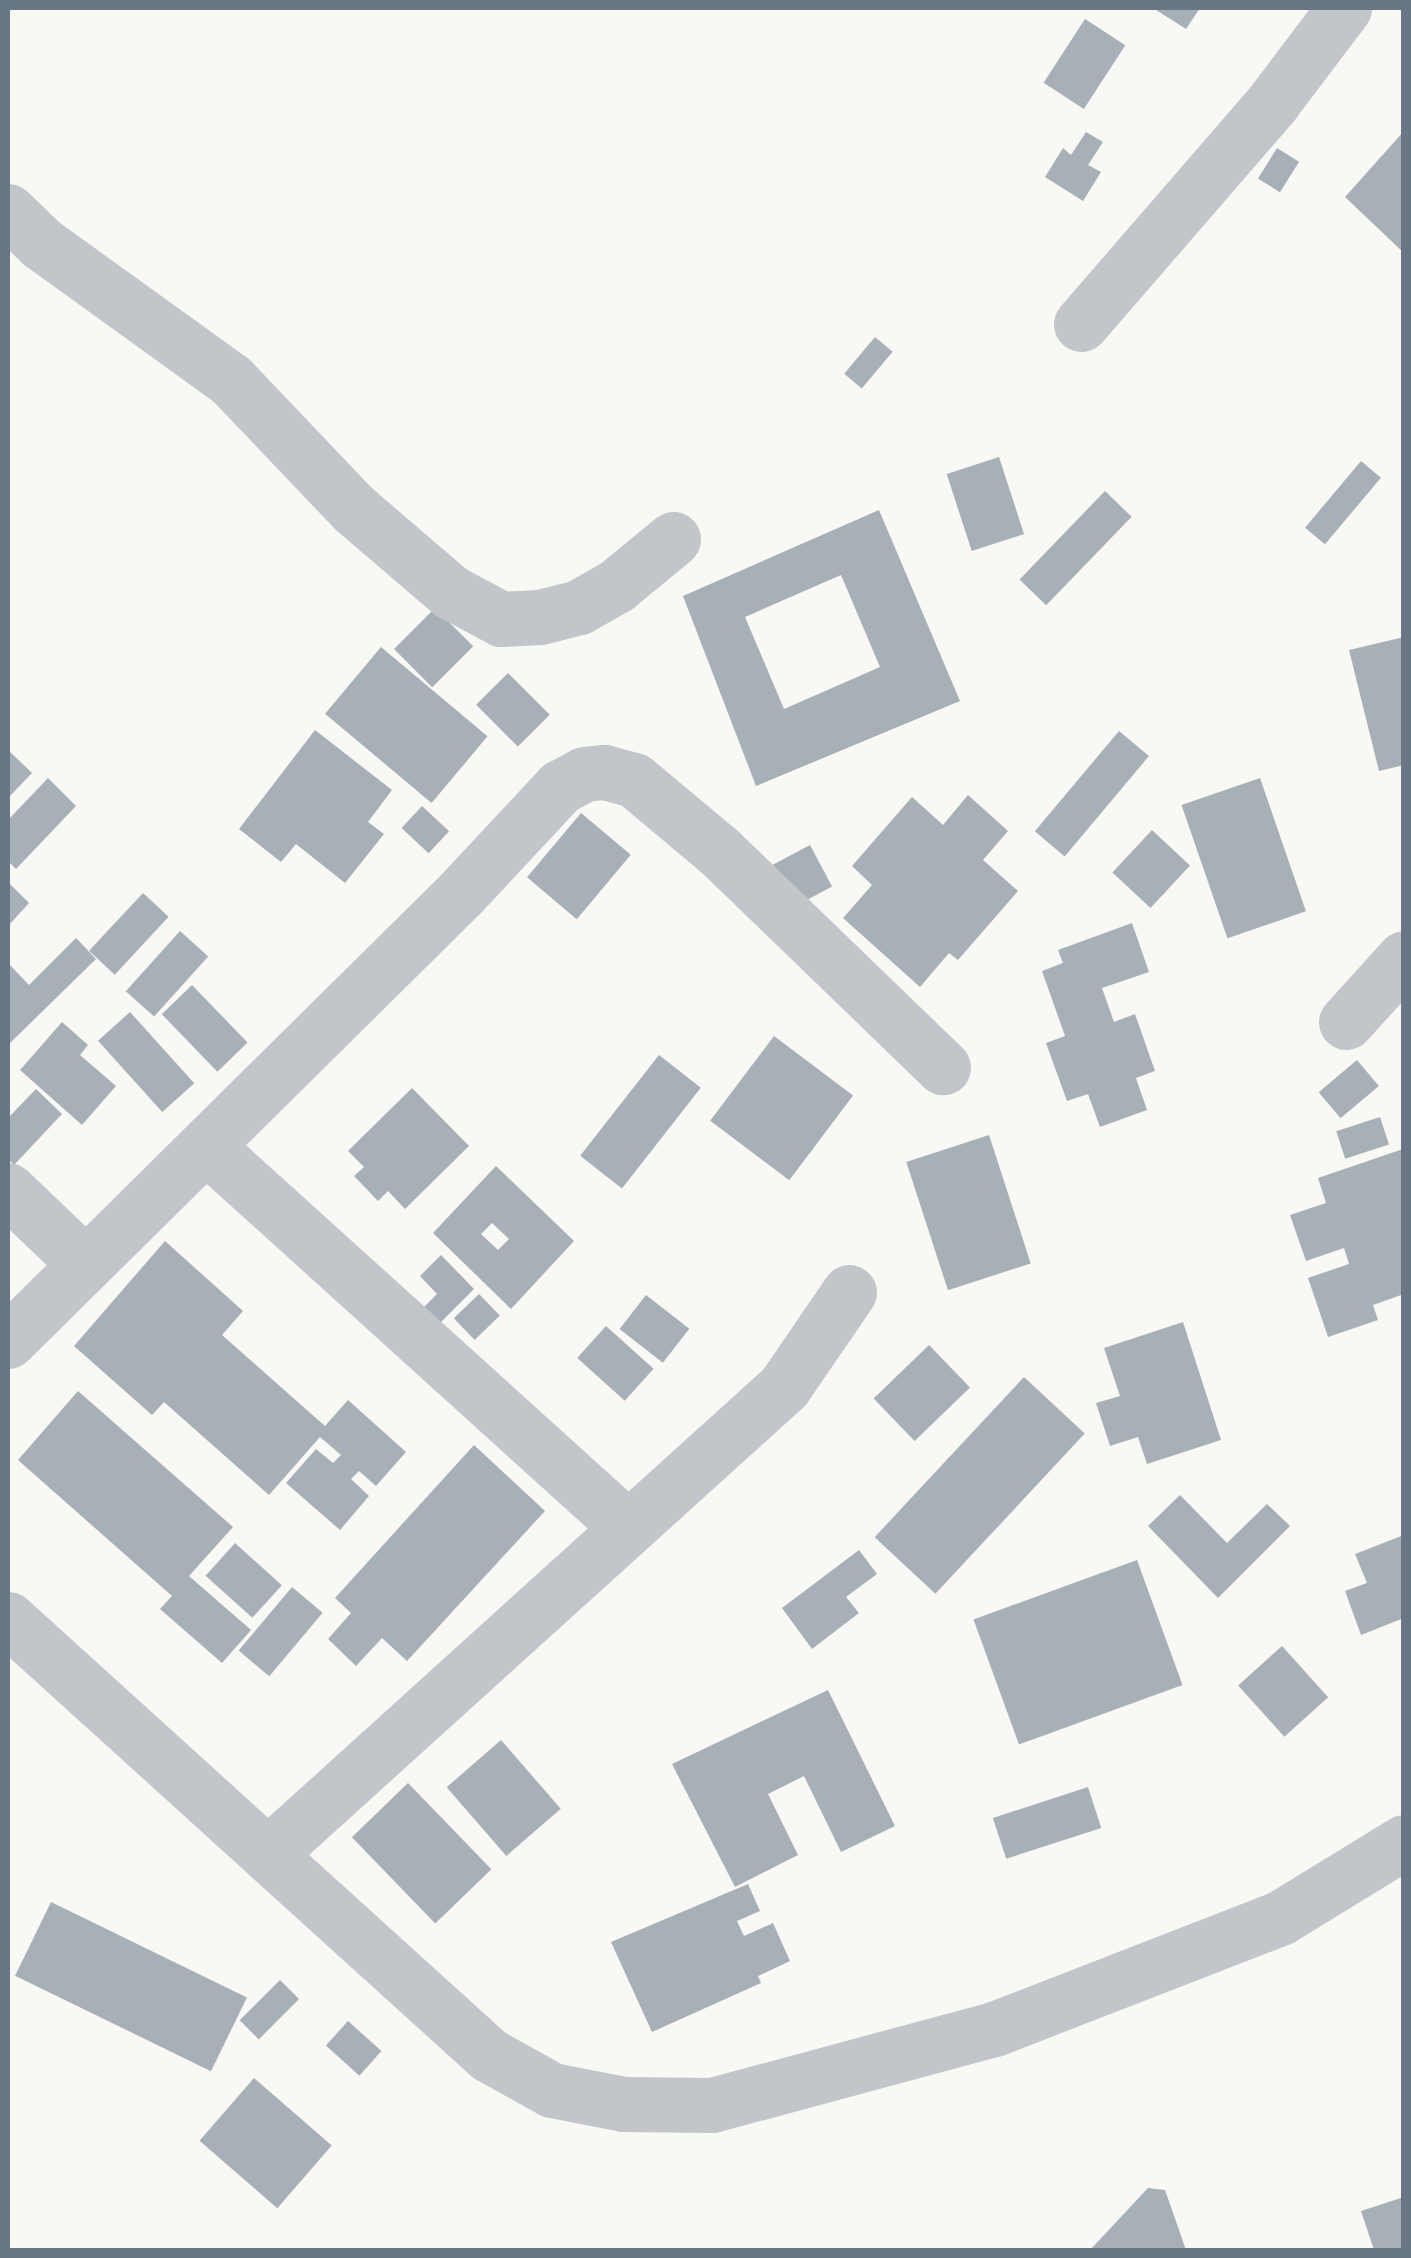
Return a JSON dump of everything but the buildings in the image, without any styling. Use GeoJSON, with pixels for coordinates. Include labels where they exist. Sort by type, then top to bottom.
{"type":"FeatureCollection","features":[{"type":"Feature","properties":{"kind":"street"},"geometry":{"type":"LineString","coordinates":[[1082,324],[1273,102],[1344,8]]}},
{"type":"Feature","properties":{"kind":"street"},"geometry":{"type":"LineString","coordinates":[[8,211],[41,243],[231,380],[354,510],[451,592],[501,619],[540,617],[579,607],[616,586],[673,539]]}},
{"type":"Feature","properties":{"kind":"street"},"geometry":{"type":"LineString","coordinates":[[8,1341],[560,787],[584,774],[604,772],[634,780],[720,852],[943,1067]]}},
{"type":"Feature","properties":{"kind":"street"},"geometry":{"type":"LineString","coordinates":[[1346,1022],[1404,958]]}},
{"type":"Feature","properties":{"kind":"street"},"geometry":{"type":"LineString","coordinates":[[206,1146],[627,1527]]}},
{"type":"Feature","properties":{"kind":"street"},"geometry":{"type":"LineString","coordinates":[[8,1190],[84,1263]]}},
{"type":"Feature","properties":{"kind":"street"},"geometry":{"type":"LineString","coordinates":[[268,1854],[784,1387],[848,1292]]}},
{"type":"Feature","properties":{"kind":"street"},"geometry":{"type":"LineString","coordinates":[[8,1619],[489,2055],[552,2090],[624,2104],[712,2105],[994,2029],[1280,1918],[1404,1842]]}}]}
